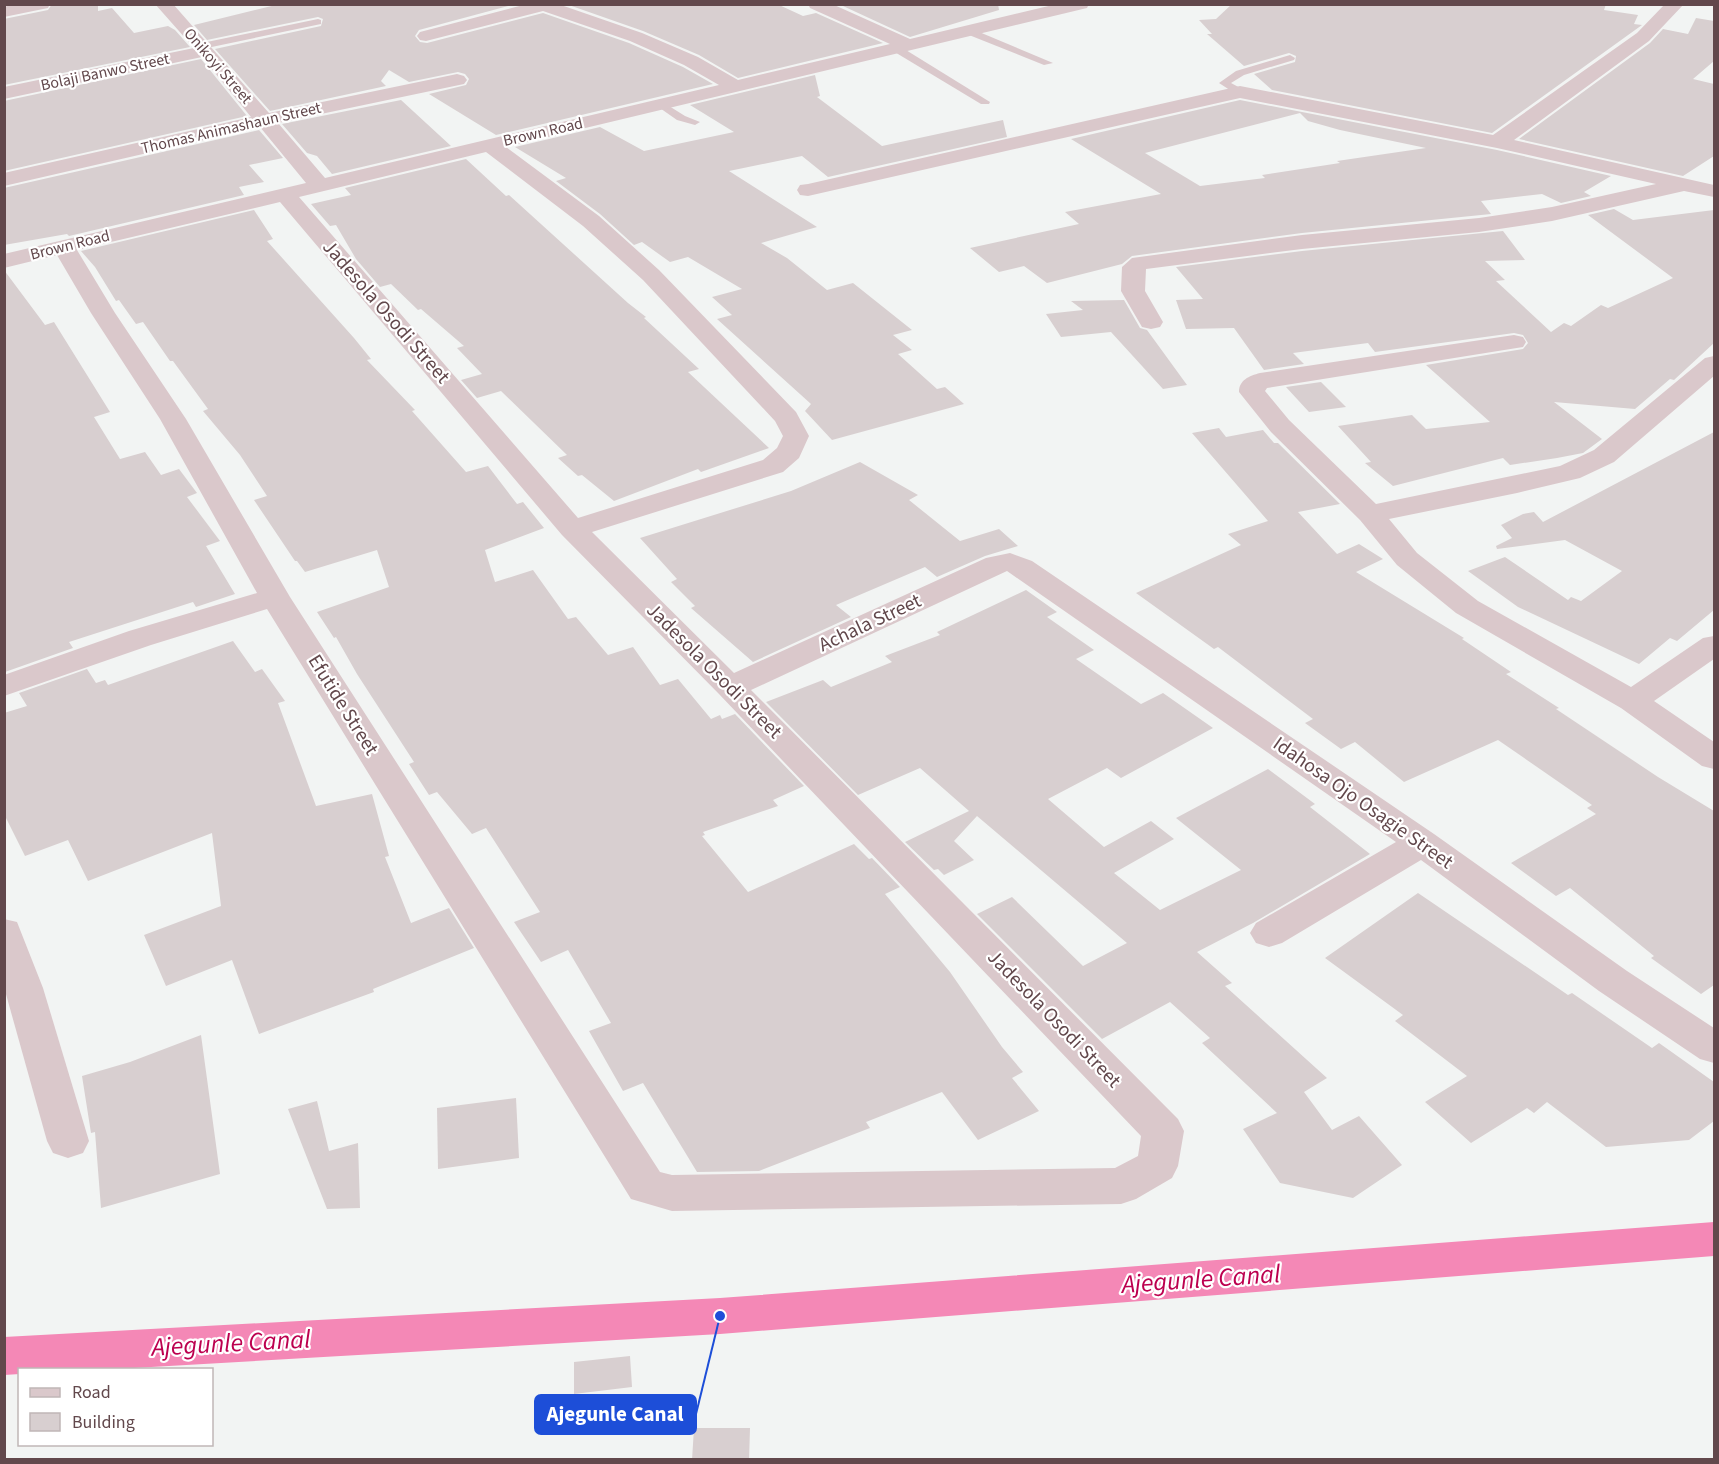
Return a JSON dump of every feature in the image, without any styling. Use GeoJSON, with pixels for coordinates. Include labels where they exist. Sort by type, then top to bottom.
{"type":"FeatureCollection","features":[{"type":"Feature","properties":{"kind":"street"},"geometry":{"type":"LineString","coordinates":[[4,12],[42,4]]}},
{"type":"Feature","properties":{"kind":"street","name":"Onikoyi Street"},"geometry":{"type":"LineString","coordinates":[[162,4],[204,48],[319,185]]}},
{"type":"Feature","properties":{"kind":"street"},"geometry":{"type":"LineString","coordinates":[[816,4],[903,47]]}},
{"type":"Feature","properties":{"kind":"street"},"geometry":{"type":"LineString","coordinates":[[1020,4],[1042,14]]}},
{"type":"Feature","properties":{"kind":"street","name":"Brown Road"},"geometry":{"type":"LineString","coordinates":[[4,261],[1081,4]]}},
{"type":"Feature","properties":{"kind":"street"},"geometry":{"type":"LineString","coordinates":[[1497,142],[1643,37],[1676,4]]}},
{"type":"Feature","properties":{"kind":"street"},"geometry":{"type":"LineString","coordinates":[[426,36],[540,5],[636,37],[691,61],[735,86]]}},
{"type":"Feature","properties":{"kind":"street","name":"Bolaji Banwo Street"},"geometry":{"type":"LineString","coordinates":[[4,93],[204,48]]}},
{"type":"Feature","properties":{"kind":"street","name":"Thomas Animashaun Street"},"geometry":{"type":"LineString","coordinates":[[4,180],[264,120],[457,80]]}},
{"type":"Feature","properties":{"kind":"street"},"geometry":{"type":"LineString","coordinates":[[808,190],[1240,92],[1497,142],[1714,191]]}},
{"type":"Feature","properties":{"kind":"street"},"geometry":{"type":"LineString","coordinates":[[490,145],[591,221],[651,275],[787,418],[796,436],[789,452],[773,466],[572,529]]}},
{"type":"Feature","properties":{"kind":"street"},"geometry":{"type":"LineString","coordinates":[[1151,322],[1133,291],[1134,267],[1140,263],[1302,242],[1479,225],[1552,214],[1682,185],[1714,170]]}},
{"type":"Feature","properties":{"kind":"street","name":"Jadesola Osodi Street"},"geometry":{"type":"LineString","coordinates":[[284,193],[572,529],[730,687],[1163,1131]]}},
{"type":"Feature","properties":{"kind":"street","name":"Efutide Street"},"geometry":{"type":"LineString","coordinates":[[63,246],[103,313],[173,419],[275,597],[646,1186],[672,1193],[1121,1186],[1157,1166],[1163,1131]]}},
{"type":"Feature","properties":{"kind":"street"},"geometry":{"type":"LineString","coordinates":[[1514,342],[1260,381],[1252,386],[1252,392],[1280,426],[1370,514],[1407,559],[1467,607],[1632,701],[1714,758]]}},
{"type":"Feature","properties":{"kind":"street"},"geometry":{"type":"LineString","coordinates":[[1370,514],[1570,472],[1604,456],[1714,363]]}},
{"type":"Feature","properties":{"kind":"street","name":"Achala Street"},"geometry":{"type":"LineString","coordinates":[[730,687],[996,564],[1010,562]]}},
{"type":"Feature","properties":{"kind":"street","name":"Idahosa Ojo Osagie Street"},"geometry":{"type":"LineString","coordinates":[[1010,562],[1023,567],[1422,843],[1613,981],[1714,1048]]}},
{"type":"Feature","properties":{"kind":"street"},"geometry":{"type":"LineString","coordinates":[[4,686],[140,638],[275,597]]}},
{"type":"Feature","properties":{"kind":"street"},"geometry":{"type":"LineString","coordinates":[[1632,701],[1714,645]]}},
{"type":"Feature","properties":{"kind":"street"},"geometry":{"type":"LineString","coordinates":[[1269,933],[1422,843]]}},
{"type":"Feature","properties":{"kind":"street"},"geometry":{"type":"LineString","coordinates":[[4,932],[24,988],[68,1141]]}},
{"type":"Feature","properties":{"kind":"lane"},"geometry":{"type":"LineString","coordinates":[[204,48],[318,22]]}},
{"type":"Feature","properties":{"kind":"lane"},"geometry":{"type":"LineString","coordinates":[[968,31],[1048,63]]}},
{"type":"Feature","properties":{"kind":"lane"},"geometry":{"type":"LineString","coordinates":[[903,47],[985,102]]}},
{"type":"Feature","properties":{"kind":"lane"},"geometry":{"type":"LineString","coordinates":[[1240,92],[1224,83],[1240,73],[1290,58]]}},
{"type":"Feature","properties":{"kind":"lane"},"geometry":{"type":"LineString","coordinates":[[661,104],[681,118],[695,122]]}},
{"type":"Feature","properties":{"kind":"building"},"geometry":{"type":"Polygon","coordinates":[[[52,4],[98,4],[98,11],[112,8],[134,33],[168,26],[175,30],[190,47],[4,85],[4,19],[48,10],[52,4]]]}},
{"type":"Feature","properties":{"kind":"building"},"geometry":{"type":"Polygon","coordinates":[[[280,4],[516,4],[419,30],[415,36],[420,42],[427,43],[543,13],[629,43],[683,67],[713,84],[496,135],[429,94],[466,85],[469,79],[465,74],[458,72],[409,82],[389,70],[381,81],[386,86],[270,111],[215,49],[321,26],[323,19],[318,17],[207,40],[194,25],[280,4]]]}},
{"type":"Feature","properties":{"kind":"building"},"geometry":{"type":"Polygon","coordinates":[[[566,4],[777,4],[803,16],[816,13],[883,43],[738,78],[699,55],[643,31],[566,4]]]}},
{"type":"Feature","properties":{"kind":"building"},"geometry":{"type":"Polygon","coordinates":[[[851,4],[998,4],[999,10],[910,37],[843,6],[851,4]]]}},
{"type":"Feature","properties":{"kind":"building"},"geometry":{"type":"Polygon","coordinates":[[[1232,4],[1606,4],[1604,10],[1638,15],[1634,24],[1642,25],[1492,133],[1272,90],[1254,74],[1295,62],[1296,56],[1289,53],[1244,66],[1207,34],[1212,34],[1199,20],[1216,19],[1232,4]]]}},
{"type":"Feature","properties":{"kind":"building"},"geometry":{"type":"Polygon","coordinates":[[[1696,18],[1714,21],[1714,61],[1693,79],[1714,84],[1714,156],[1683,176],[1519,139],[1650,43],[1663,29],[1688,34],[1696,18]]]}},
{"type":"Feature","properties":{"kind":"building"},"geometry":{"type":"Polygon","coordinates":[[[201,59],[247,116],[4,171],[4,101],[201,59]]]}},
{"type":"Feature","properties":{"kind":"building"},"geometry":{"type":"Polygon","coordinates":[[[815,75],[820,96],[817,97],[882,146],[1003,120],[1007,137],[828,177],[802,156],[729,171],[817,227],[761,243],[787,258],[827,290],[853,283],[912,330],[893,335],[912,350],[898,354],[937,389],[945,387],[964,404],[832,440],[805,411],[811,404],[717,319],[732,315],[712,297],[742,289],[688,257],[670,262],[642,242],[634,245],[600,214],[556,181],[566,178],[515,147],[600,127],[644,151],[734,132],[690,105],[815,75]]]}},
{"type":"Feature","properties":{"kind":"building"},"geometry":{"type":"Polygon","coordinates":[[[401,100],[451,146],[332,174],[317,156],[307,153],[282,124],[401,100]]]}},
{"type":"Feature","properties":{"kind":"building"},"geometry":{"type":"Polygon","coordinates":[[[1240,100],[1497,150],[1611,176],[1584,192],[1591,196],[1561,203],[1542,194],[1481,201],[1491,214],[1302,233],[1132,256],[1122,264],[1047,283],[1024,266],[999,272],[970,248],[1079,224],[1065,212],[1161,194],[1071,139],[1240,100]],[[1300,113],[1145,153],[1200,186],[1265,178],[1262,175],[1426,148],[1308,121],[1300,113]]]}},
{"type":"Feature","properties":{"kind":"building"},"geometry":{"type":"Polygon","coordinates":[[[259,130],[283,158],[249,165],[264,182],[239,187],[244,195],[69,236],[67,234],[4,245],[4,188],[259,130]]]}},
{"type":"Feature","properties":{"kind":"building"},"geometry":{"type":"Polygon","coordinates":[[[466,159],[646,317],[644,318],[699,369],[688,372],[769,448],[701,472],[698,469],[614,501],[582,475],[578,476],[558,458],[567,455],[501,391],[477,398],[461,380],[482,374],[457,348],[464,346],[421,309],[418,310],[391,284],[380,287],[356,259],[336,225],[330,226],[311,204],[351,195],[345,188],[466,159]]]}},
{"type":"Feature","properties":{"kind":"building"},"geometry":{"type":"Polygon","coordinates":[[[1614,209],[1633,220],[1714,210],[1714,343],[1674,380],[1670,379],[1635,409],[1554,402],[1602,439],[1583,453],[1510,465],[1503,458],[1393,486],[1365,463],[1371,462],[1338,426],[1412,415],[1426,429],[1490,422],[1426,365],[1523,349],[1528,343],[1523,335],[1514,333],[1375,352],[1368,343],[1293,353],[1304,364],[1264,370],[1234,328],[1186,329],[1176,300],[1203,299],[1176,267],[1302,251],[1503,231],[1525,260],[1485,261],[1505,280],[1496,281],[1551,332],[1564,323],[1571,326],[1601,305],[1608,308],[1673,278],[1588,215],[1614,209]]]}},
{"type":"Feature","properties":{"kind":"building"},"geometry":{"type":"Polygon","coordinates":[[[254,210],[273,239],[267,241],[354,338],[371,359],[367,360],[415,410],[412,411],[466,472],[488,466],[517,504],[523,502],[544,528],[485,550],[495,582],[533,570],[568,619],[576,617],[608,655],[633,647],[660,685],[678,679],[711,719],[720,715],[722,719],[735,714],[804,786],[773,800],[778,806],[703,832],[705,835],[702,836],[748,892],[854,844],[869,859],[872,858],[900,887],[885,894],[950,972],[1002,1047],[1023,1072],[1012,1078],[1039,1111],[978,1140],[942,1092],[866,1122],[870,1128],[759,1171],[697,1172],[643,1083],[623,1091],[589,1031],[611,1023],[568,950],[541,962],[514,922],[540,912],[486,828],[472,834],[437,792],[429,795],[409,764],[414,762],[336,637],[334,638],[317,612],[389,587],[377,550],[305,572],[295,561],[254,500],[267,496],[240,455],[203,411],[208,409],[143,322],[136,324],[119,300],[116,301],[95,267],[81,251],[254,210]]]}},
{"type":"Feature","properties":{"kind":"building"},"geometry":{"type":"Polygon","coordinates":[[[4,270],[45,325],[54,322],[110,412],[94,417],[120,459],[145,452],[161,475],[179,469],[197,493],[187,497],[220,541],[206,546],[235,594],[196,607],[193,602],[69,642],[73,648],[5,672],[4,270]]]}},
{"type":"Feature","properties":{"kind":"building"},"geometry":{"type":"Polygon","coordinates":[[[1124,300],[1140,328],[1147,330],[1187,385],[1163,389],[1111,332],[1061,337],[1046,314],[1083,310],[1071,301],[1124,300]]]}},
{"type":"Feature","properties":{"kind":"building"},"geometry":{"type":"Polygon","coordinates":[[[1321,382],[1346,407],[1309,412],[1286,387],[1321,382]]]}},
{"type":"Feature","properties":{"kind":"building"},"geometry":{"type":"Polygon","coordinates":[[[1219,428],[1226,437],[1263,430],[1340,504],[1298,512],[1337,554],[1359,544],[1383,559],[1356,572],[1464,638],[1462,639],[1511,672],[1506,674],[1559,708],[1556,709],[1658,777],[1714,811],[1714,985],[1701,994],[1651,958],[1654,956],[1570,888],[1556,896],[1511,863],[1596,814],[1587,808],[1592,805],[1498,740],[1404,782],[1355,742],[1341,749],[1305,723],[1313,719],[1218,647],[1214,649],[1136,593],[1241,545],[1228,534],[1268,521],[1192,433],[1219,428]]]}},
{"type":"Feature","properties":{"kind":"building"},"geometry":{"type":"Polygon","coordinates":[[[1714,432],[1714,610],[1677,641],[1670,638],[1639,664],[1518,607],[1468,571],[1505,557],[1568,600],[1571,597],[1581,601],[1622,571],[1565,540],[1497,549],[1496,546],[1512,538],[1501,525],[1523,514],[1534,512],[1543,522],[1714,432]]]}},
{"type":"Feature","properties":{"kind":"building"},"geometry":{"type":"Polygon","coordinates":[[[860,462],[918,495],[909,500],[960,541],[999,529],[1018,546],[985,556],[937,577],[925,567],[836,605],[851,617],[753,662],[691,608],[695,606],[671,582],[677,579],[640,538],[791,491],[860,462]]]}},
{"type":"Feature","properties":{"kind":"building"},"geometry":{"type":"Polygon","coordinates":[[[1026,590],[1057,612],[1047,617],[1094,650],[1076,659],[1141,704],[1163,693],[1213,728],[1121,778],[1107,768],[1048,799],[1104,847],[1151,821],[1174,839],[1114,873],[1160,910],[1241,870],[1176,818],[1268,769],[1315,804],[1310,807],[1370,854],[1253,923],[1197,952],[1232,983],[1225,986],[1327,1078],[1304,1092],[1332,1130],[1359,1116],[1402,1165],[1353,1198],[1280,1183],[1243,1129],[1277,1113],[1202,1043],[1210,1038],[1170,1002],[1102,1039],[977,914],[1012,897],[1083,966],[1127,943],[977,816],[954,841],[974,860],[944,875],[938,869],[934,870],[905,842],[969,811],[920,768],[858,795],[766,702],[823,680],[831,687],[892,662],[885,656],[940,635],[937,632],[1026,590]]]}},
{"type":"Feature","properties":{"kind":"building"},"geometry":{"type":"Polygon","coordinates":[[[233,641],[255,672],[262,669],[285,701],[278,703],[316,806],[372,794],[389,856],[385,857],[411,923],[449,908],[474,948],[373,989],[374,992],[259,1034],[232,960],[166,986],[144,935],[221,906],[212,833],[88,881],[68,840],[25,856],[4,814],[4,713],[27,706],[19,693],[87,669],[96,683],[105,680],[108,685],[233,641]]]}},
{"type":"Feature","properties":{"kind":"building"},"geometry":{"type":"Polygon","coordinates":[[[1418,893],[1568,995],[1572,993],[1652,1048],[1659,1043],[1714,1082],[1714,1121],[1689,1140],[1606,1147],[1547,1102],[1534,1113],[1527,1108],[1471,1143],[1425,1102],[1467,1076],[1395,1021],[1403,1015],[1325,958],[1418,893]]]}},
{"type":"Feature","properties":{"kind":"building"},"geometry":{"type":"Polygon","coordinates":[[[201,1035],[220,1174],[101,1208],[95,1132],[91,1133],[82,1076],[130,1062],[201,1035]]]}},
{"type":"Feature","properties":{"kind":"building"},"geometry":{"type":"Polygon","coordinates":[[[516,1098],[519,1158],[438,1169],[437,1108],[516,1098]]]}},
{"type":"Feature","properties":{"kind":"building"},"geometry":{"type":"Polygon","coordinates":[[[317,1101],[329,1151],[358,1143],[360,1208],[327,1209],[288,1109],[317,1101]]]}},
{"type":"Feature","properties":{"kind":"building"},"geometry":{"type":"Polygon","coordinates":[[[630,1356],[632,1387],[574,1394],[574,1362],[630,1356]]]}},
{"type":"Feature","properties":{"kind":"building"},"geometry":{"type":"Polygon","coordinates":[[[694,1428],[750,1428],[749,1460],[692,1460],[694,1428]]]}},
{"type":"Feature","properties":{"kind":"waterway","name":"Ajegunle Canal"},"geometry":{"type":"LineString","coordinates":[[4,1356],[720,1316],[1714,1239]]}},
{"type":"Feature","properties":{"kind":"place","name":"Ajegunle Canal"},"geometry":{"type":"Point","coordinates":[720,1316]}}]}
